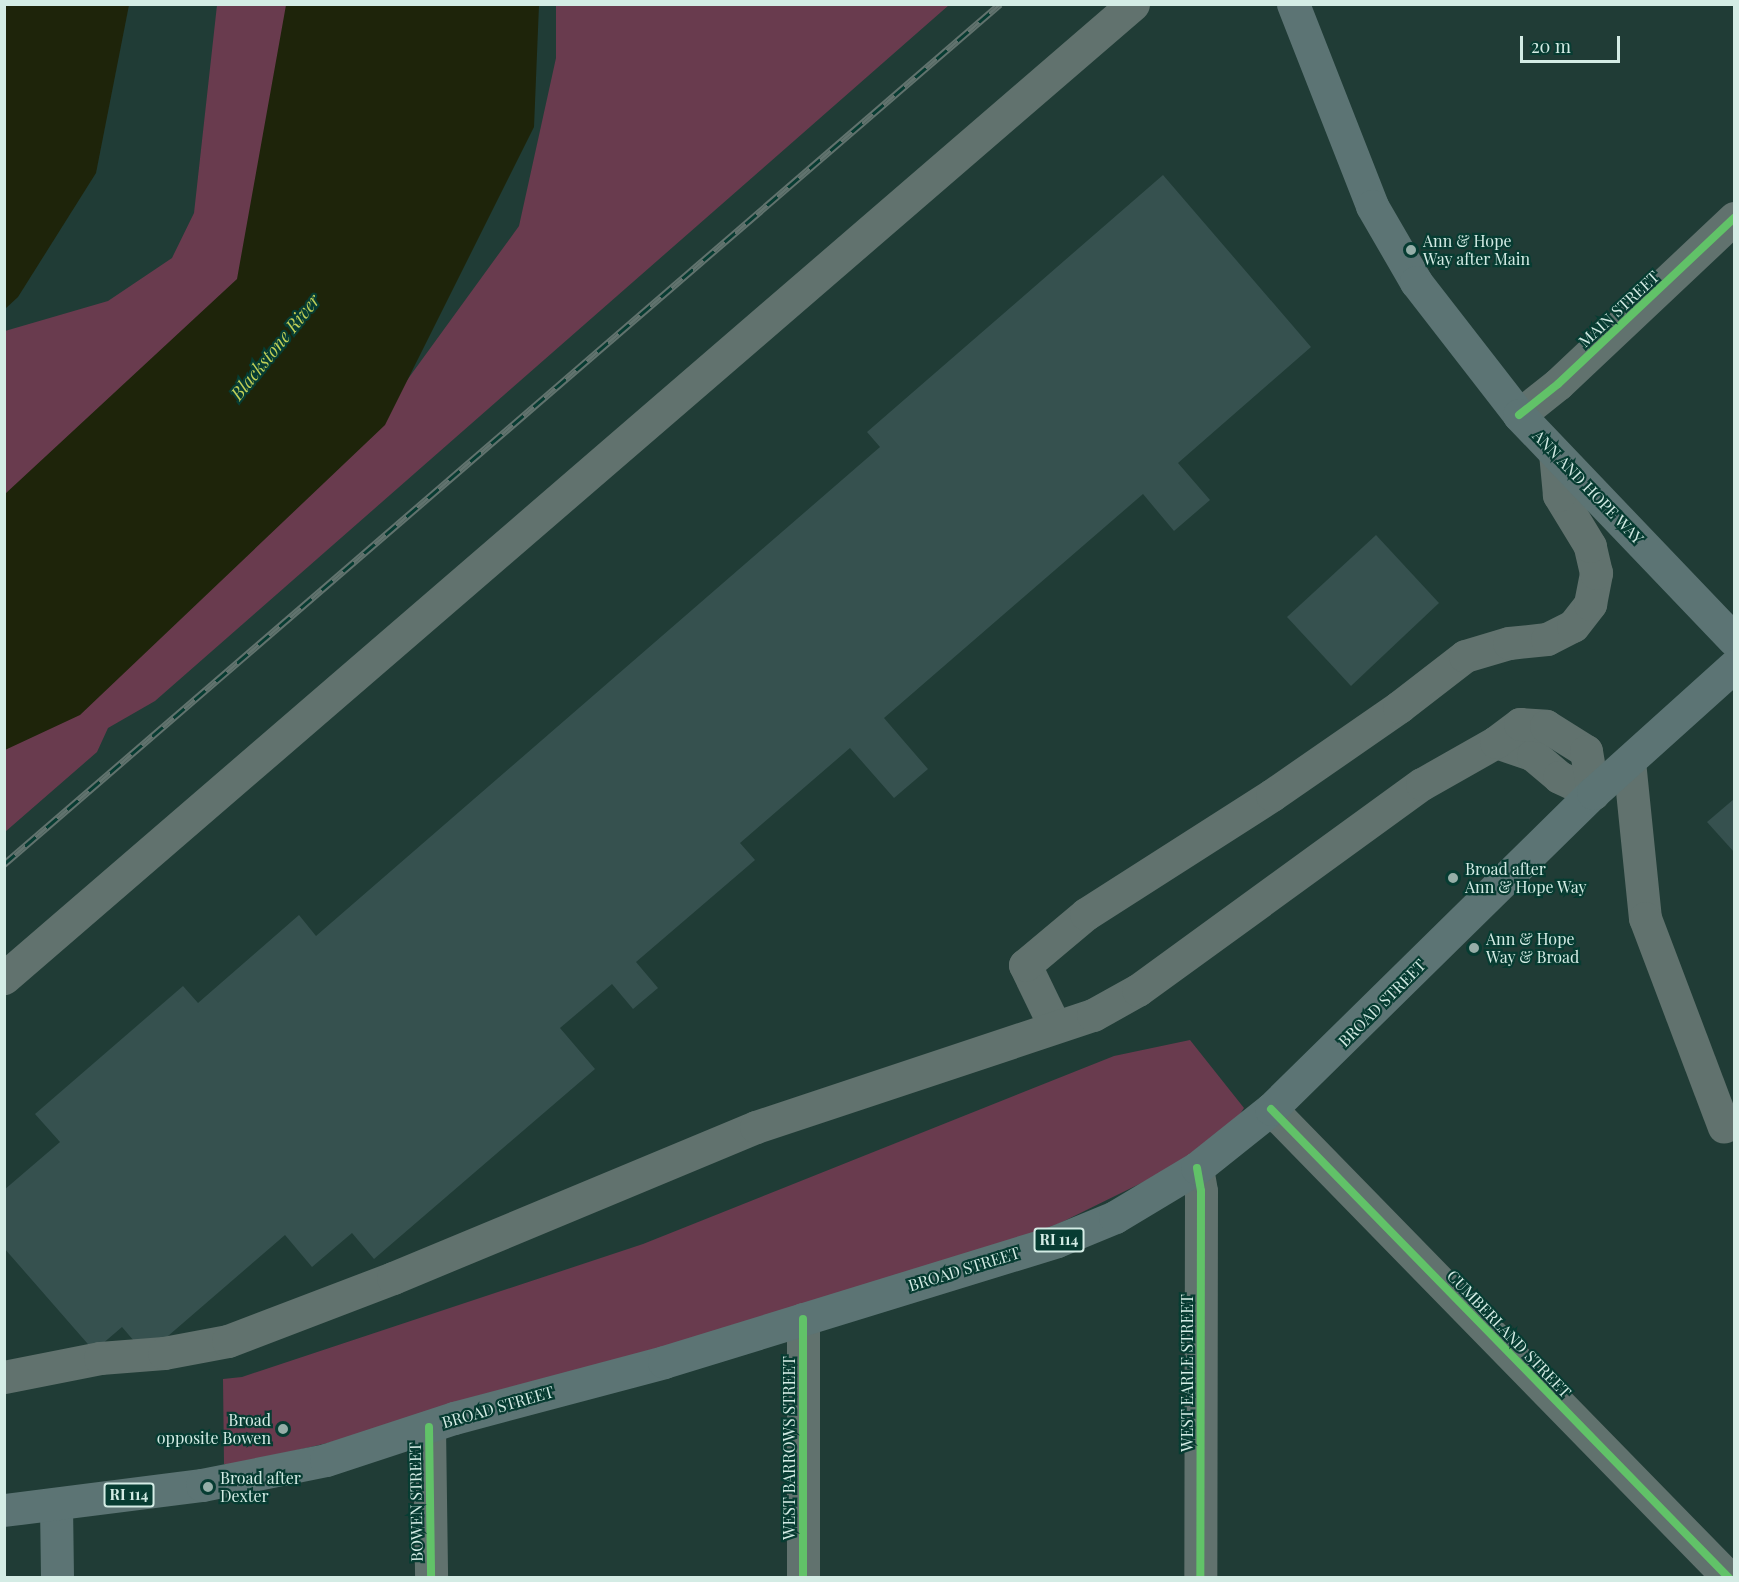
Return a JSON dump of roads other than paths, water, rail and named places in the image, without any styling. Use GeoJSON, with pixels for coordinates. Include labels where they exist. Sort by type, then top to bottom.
{"type":"FeatureCollection","features":[{"type":"Feature","properties":{"kind":"main road","name":"ANN AND HOPE WAY"},"geometry":{"type":"LineString","coordinates":[[1293,4],[1359,176],[1390,239],[1416,282],[1519,415],[1734,640]]}},
{"type":"Feature","properties":{"kind":"main road","name":"BROAD STREET"},"geometry":{"type":"LineString","coordinates":[[4,1510],[259,1474],[326,1460],[429,1427],[803,1319],[1057,1241],[1115,1217],[1197,1168],[1271,1109],[1593,793],[1734,666]]}},
{"type":"Feature","properties":{"kind":"main road"},"geometry":{"type":"LineString","coordinates":[[56,1504],[57,1578]]}},
{"type":"Feature","properties":{"kind":"street"},"geometry":{"type":"LineString","coordinates":[[4,978],[1133,4]]}},
{"type":"Feature","properties":{"kind":"street","name":"MAIN STREET"},"geometry":{"type":"LineString","coordinates":[[1519,415],[1558,384],[1734,218]]}},
{"type":"Feature","properties":{"kind":"street"},"geometry":{"type":"LineString","coordinates":[[1055,1027],[1025,965],[1086,914],[1272,795],[1399,707],[1465,656],[1509,643],[1547,639],[1573,626],[1590,604],[1596,573],[1590,546],[1559,495],[1556,453]]}},
{"type":"Feature","properties":{"kind":"street"},"geometry":{"type":"LineString","coordinates":[[4,1377],[100,1358],[164,1353],[228,1341],[393,1278],[756,1127],[1093,1015],[1138,990],[1422,784],[1496,742],[1533,755],[1560,777],[1593,793]]}},
{"type":"Feature","properties":{"kind":"street"},"geometry":{"type":"LineString","coordinates":[[1629,761],[1645,918],[1724,1127]]}},
{"type":"Feature","properties":{"kind":"street","name":"CUMBERLAND STREET"},"geometry":{"type":"LineString","coordinates":[[1271,1109],[1728,1578]]}},
{"type":"Feature","properties":{"kind":"street","name":"WEST EARLE STREET"},"geometry":{"type":"LineString","coordinates":[[1197,1168],[1201,1191],[1200,1578]]}},
{"type":"Feature","properties":{"kind":"street","name":"WEST BARROWS STREET"},"geometry":{"type":"LineString","coordinates":[[803,1319],[803,1578]]}},
{"type":"Feature","properties":{"kind":"street","name":"BOWEN STREET"},"geometry":{"type":"LineString","coordinates":[[429,1427],[431,1578]]}},
{"type":"Feature","properties":{"kind":"water"},"geometry":{"type":"Polygon","coordinates":[[[5,4],[129,5],[96,173],[18,297],[5,309],[5,4]]]}},
{"type":"Feature","properties":{"kind":"water","name":"Blackstone River"},"geometry":{"type":"Polygon","coordinates":[[[286,5],[539,5],[534,127],[385,425],[80,715],[5,750],[5,494],[237,279],[286,5]]]}},
{"type":"Feature","properties":{"kind":"railway"},"geometry":{"type":"LineString","coordinates":[[4,864],[1000,4]]}},
{"type":"Feature","properties":{"kind":"place","name":"Ann & Hope Way after Main"},"geometry":{"type":"Point","coordinates":[1411,250]}},
{"type":"Feature","properties":{"kind":"place","name":"Broad after Ann & Hope Way"},"geometry":{"type":"Point","coordinates":[1453,878]}},
{"type":"Feature","properties":{"kind":"place","name":"Ann & Hope Way & Broad"},"geometry":{"type":"Point","coordinates":[1474,948]}},
{"type":"Feature","properties":{"kind":"place","name":"Broad opposite Bowen"},"geometry":{"type":"Point","coordinates":[283,1429]}},
{"type":"Feature","properties":{"kind":"place","name":"Broad after Dexter"},"geometry":{"type":"Point","coordinates":[208,1487]}}]}
